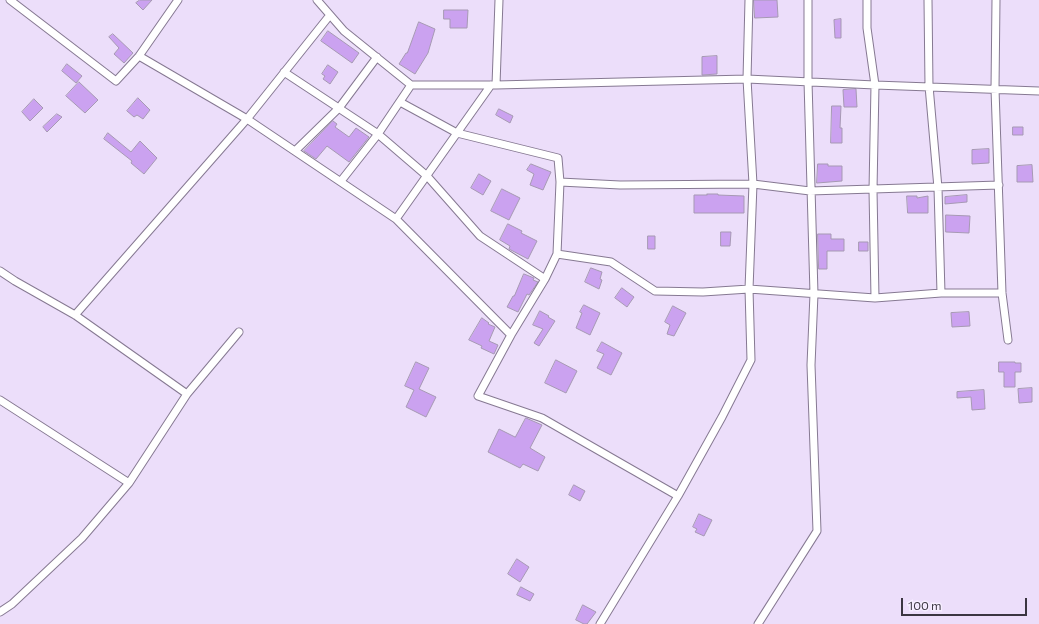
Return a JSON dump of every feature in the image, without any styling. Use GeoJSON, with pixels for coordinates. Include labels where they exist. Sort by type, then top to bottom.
{"type":"FeatureCollection","features":[{"type":"Feature","properties":{"kind":"street"},"geometry":{"type":"LineString","coordinates":[[10,0],[116,81],[139,56],[178,0]]}},
{"type":"Feature","properties":{"kind":"street"},"geometry":{"type":"LineString","coordinates":[[317,0],[344,31],[412,85],[494,85],[747,79],[1039,91]]}},
{"type":"Feature","properties":{"kind":"street"},"geometry":{"type":"LineString","coordinates":[[396,219],[457,133],[494,85],[499,0]]}},
{"type":"Feature","properties":{"kind":"street"},"geometry":{"type":"LineString","coordinates":[[600,624],[678,496],[722,417],[751,360],[749,289],[753,184],[747,79],[749,0]]}},
{"type":"Feature","properties":{"kind":"street"},"geometry":{"type":"LineString","coordinates":[[758,624],[817,531],[811,365],[814,294],[810,191],[808,0]]}},
{"type":"Feature","properties":{"kind":"street"},"geometry":{"type":"LineString","coordinates":[[867,0],[867,28],[875,85],[873,190],[874,298]]}},
{"type":"Feature","properties":{"kind":"street"},"geometry":{"type":"LineString","coordinates":[[928,0],[929,86],[938,188],[941,293]]}},
{"type":"Feature","properties":{"kind":"street"},"geometry":{"type":"LineString","coordinates":[[996,0],[995,89],[1002,293],[1008,340]]}},
{"type":"Feature","properties":{"kind":"street"},"geometry":{"type":"LineString","coordinates":[[75,314],[247,119],[330,15]]}},
{"type":"Feature","properties":{"kind":"street"},"geometry":{"type":"LineString","coordinates":[[139,56],[247,119],[296,150],[396,219],[511,335]]}},
{"type":"Feature","properties":{"kind":"street"},"geometry":{"type":"LineString","coordinates":[[296,150],[339,108],[377,57]]}},
{"type":"Feature","properties":{"kind":"street"},"geometry":{"type":"LineString","coordinates":[[284,72],[378,134],[426,176],[480,236],[545,279]]}},
{"type":"Feature","properties":{"kind":"street"},"geometry":{"type":"LineString","coordinates":[[341,181],[378,134],[412,85]]}},
{"type":"Feature","properties":{"kind":"street"},"geometry":{"type":"LineString","coordinates":[[400,102],[457,133],[558,158],[560,182],[557,254],[545,279],[511,335],[478,396],[542,418],[678,496]]}},
{"type":"Feature","properties":{"kind":"street"},"geometry":{"type":"LineString","coordinates":[[560,182],[620,185],[753,184],[810,191],[999,186]]}},
{"type":"Feature","properties":{"kind":"street"},"geometry":{"type":"LineString","coordinates":[[557,254],[611,262],[656,291],[703,292],[749,289],[874,298],[941,293],[1002,293]]}},
{"type":"Feature","properties":{"kind":"street"},"geometry":{"type":"LineString","coordinates":[[0,271],[15,282],[75,314],[187,394]]}},
{"type":"Feature","properties":{"kind":"street"},"geometry":{"type":"LineString","coordinates":[[0,612],[12,604],[82,538],[129,483],[187,394],[239,332]]}},
{"type":"Feature","properties":{"kind":"street"},"geometry":{"type":"LineString","coordinates":[[0,400],[129,483]]}},
{"type":"Feature","properties":{"kind":"building"},"geometry":{"type":"Polygon","coordinates":[[[140,0],[152,0],[143,10],[136,3],[140,0]]]}},
{"type":"Feature","properties":{"kind":"building"},"geometry":{"type":"Polygon","coordinates":[[[754,0],[777,0],[778,17],[755,18],[754,0]]]}},
{"type":"Feature","properties":{"kind":"building"},"geometry":{"type":"Polygon","coordinates":[[[444,10],[468,10],[467,28],[450,28],[450,19],[444,19],[444,10]]]}},
{"type":"Feature","properties":{"kind":"building"},"geometry":{"type":"Polygon","coordinates":[[[841,19],[841,38],[835,38],[834,20],[841,19]]]}},
{"type":"Feature","properties":{"kind":"building"},"geometry":{"type":"Polygon","coordinates":[[[419,22],[435,29],[428,53],[415,74],[399,64],[407,53],[419,22]]]}},
{"type":"Feature","properties":{"kind":"building"},"geometry":{"type":"Polygon","coordinates":[[[328,31],[359,53],[352,63],[321,41],[328,31]]]}},
{"type":"Feature","properties":{"kind":"building"},"geometry":{"type":"Polygon","coordinates":[[[113,34],[133,53],[124,63],[114,54],[119,48],[109,37],[113,34]]]}},
{"type":"Feature","properties":{"kind":"building"},"geometry":{"type":"Polygon","coordinates":[[[717,56],[717,74],[702,75],[702,57],[717,56]]]}},
{"type":"Feature","properties":{"kind":"building"},"geometry":{"type":"Polygon","coordinates":[[[67,64],[82,76],[76,83],[62,71],[67,64]]]}},
{"type":"Feature","properties":{"kind":"building"},"geometry":{"type":"Polygon","coordinates":[[[328,65],[338,72],[330,84],[323,79],[325,76],[322,74],[328,65]]]}},
{"type":"Feature","properties":{"kind":"building"},"geometry":{"type":"Polygon","coordinates":[[[79,82],[98,100],[85,113],[66,96],[79,82]]]}},
{"type":"Feature","properties":{"kind":"building"},"geometry":{"type":"Polygon","coordinates":[[[856,89],[857,107],[844,107],[843,90],[856,89]]]}},
{"type":"Feature","properties":{"kind":"building"},"geometry":{"type":"Polygon","coordinates":[[[138,98],[150,110],[143,119],[137,115],[134,117],[127,111],[138,98]]]}},
{"type":"Feature","properties":{"kind":"building"},"geometry":{"type":"Polygon","coordinates":[[[34,99],[43,108],[30,121],[22,112],[34,99]]]}},
{"type":"Feature","properties":{"kind":"building"},"geometry":{"type":"Polygon","coordinates":[[[832,106],[841,106],[840,128],[842,128],[842,143],[831,143],[832,106]]]}},
{"type":"Feature","properties":{"kind":"building"},"geometry":{"type":"Polygon","coordinates":[[[499,109],[513,116],[510,123],[496,115],[499,109]]]}},
{"type":"Feature","properties":{"kind":"building"},"geometry":{"type":"Polygon","coordinates":[[[57,114],[62,117],[47,132],[43,127],[57,114]]]}},
{"type":"Feature","properties":{"kind":"building"},"geometry":{"type":"Polygon","coordinates":[[[333,121],[337,124],[335,127],[349,137],[356,128],[369,137],[349,162],[327,146],[316,159],[304,151],[333,121]]]}},
{"type":"Feature","properties":{"kind":"building"},"geometry":{"type":"Polygon","coordinates":[[[1013,127],[1023,127],[1023,135],[1013,135],[1013,127]]]}},
{"type":"Feature","properties":{"kind":"building"},"geometry":{"type":"Polygon","coordinates":[[[108,133],[131,152],[140,141],[157,158],[144,174],[131,163],[132,161],[104,139],[108,133]]]}},
{"type":"Feature","properties":{"kind":"building"},"geometry":{"type":"Polygon","coordinates":[[[989,149],[989,163],[972,164],[972,150],[989,149]]]}},
{"type":"Feature","properties":{"kind":"building"},"geometry":{"type":"Polygon","coordinates":[[[531,164],[551,172],[543,190],[530,185],[534,174],[527,170],[531,164]]]}},
{"type":"Feature","properties":{"kind":"building"},"geometry":{"type":"Polygon","coordinates":[[[818,164],[842,166],[842,181],[817,183],[818,164]]]}},
{"type":"Feature","properties":{"kind":"building"},"geometry":{"type":"Polygon","coordinates":[[[1032,165],[1033,182],[1017,182],[1017,166],[1032,165]]]}},
{"type":"Feature","properties":{"kind":"building"},"geometry":{"type":"Polygon","coordinates":[[[479,174],[491,181],[483,195],[471,188],[479,174]]]}},
{"type":"Feature","properties":{"kind":"building"},"geometry":{"type":"Polygon","coordinates":[[[502,189],[520,198],[509,220],[491,211],[502,189]]]}},
{"type":"Feature","properties":{"kind":"building"},"geometry":{"type":"Polygon","coordinates":[[[707,194],[744,196],[744,213],[694,213],[694,195],[707,194]]]}},
{"type":"Feature","properties":{"kind":"building"},"geometry":{"type":"Polygon","coordinates":[[[967,195],[967,202],[945,204],[945,197],[967,195]]]}},
{"type":"Feature","properties":{"kind":"building"},"geometry":{"type":"Polygon","coordinates":[[[907,196],[917,196],[917,198],[928,196],[928,213],[908,213],[907,196]]]}},
{"type":"Feature","properties":{"kind":"building"},"geometry":{"type":"Polygon","coordinates":[[[946,215],[970,216],[969,233],[946,232],[946,215]]]}},
{"type":"Feature","properties":{"kind":"building"},"geometry":{"type":"Polygon","coordinates":[[[508,224],[537,241],[528,259],[509,249],[510,246],[500,240],[508,224]]]}},
{"type":"Feature","properties":{"kind":"building"},"geometry":{"type":"Polygon","coordinates":[[[721,232],[731,232],[730,246],[721,246],[721,232]]]}},
{"type":"Feature","properties":{"kind":"building"},"geometry":{"type":"Polygon","coordinates":[[[818,234],[831,234],[831,239],[844,239],[844,251],[827,251],[827,269],[819,269],[818,234]]]}},
{"type":"Feature","properties":{"kind":"building"},"geometry":{"type":"Polygon","coordinates":[[[648,236],[655,236],[655,249],[648,249],[648,236]]]}},
{"type":"Feature","properties":{"kind":"building"},"geometry":{"type":"Polygon","coordinates":[[[859,242],[868,242],[868,251],[859,251],[859,242]]]}},
{"type":"Feature","properties":{"kind":"building"},"geometry":{"type":"Polygon","coordinates":[[[591,268],[602,272],[600,279],[602,280],[599,289],[585,282],[591,268]]]}},
{"type":"Feature","properties":{"kind":"building"},"geometry":{"type":"Polygon","coordinates":[[[524,274],[534,278],[533,280],[538,282],[529,295],[527,294],[518,312],[507,307],[524,274]]]}},
{"type":"Feature","properties":{"kind":"building"},"geometry":{"type":"Polygon","coordinates":[[[622,288],[634,297],[627,307],[615,298],[622,288]]]}},
{"type":"Feature","properties":{"kind":"building"},"geometry":{"type":"Polygon","coordinates":[[[584,305],[600,313],[590,335],[576,328],[582,313],[580,312],[584,305]]]}},
{"type":"Feature","properties":{"kind":"building"},"geometry":{"type":"Polygon","coordinates":[[[673,306],[686,313],[674,336],[667,334],[670,325],[665,322],[673,306]]]}},
{"type":"Feature","properties":{"kind":"building"},"geometry":{"type":"Polygon","coordinates":[[[540,311],[555,321],[539,346],[534,343],[543,329],[533,325],[540,311]]]}},
{"type":"Feature","properties":{"kind":"building"},"geometry":{"type":"Polygon","coordinates":[[[969,312],[970,326],[952,327],[951,313],[969,312]]]}},
{"type":"Feature","properties":{"kind":"building"},"geometry":{"type":"Polygon","coordinates":[[[482,318],[489,323],[488,324],[495,327],[489,341],[498,345],[494,354],[469,340],[482,318]]]}},
{"type":"Feature","properties":{"kind":"building"},"geometry":{"type":"Polygon","coordinates":[[[602,342],[622,353],[611,375],[597,368],[604,354],[597,351],[602,342]]]}},
{"type":"Feature","properties":{"kind":"building"},"geometry":{"type":"Polygon","coordinates":[[[556,360],[577,371],[566,393],[545,383],[556,360]]]}},
{"type":"Feature","properties":{"kind":"building"},"geometry":{"type":"Polygon","coordinates":[[[416,362],[429,368],[419,389],[436,397],[426,417],[406,407],[414,390],[405,386],[416,362]]]}},
{"type":"Feature","properties":{"kind":"building"},"geometry":{"type":"Polygon","coordinates":[[[999,362],[1021,363],[1021,372],[1015,372],[1015,387],[1004,387],[1004,372],[999,372],[999,362]]]}},
{"type":"Feature","properties":{"kind":"building"},"geometry":{"type":"Polygon","coordinates":[[[1032,388],[1032,402],[1019,403],[1018,389],[1032,388]]]}},
{"type":"Feature","properties":{"kind":"building"},"geometry":{"type":"Polygon","coordinates":[[[984,390],[985,409],[972,410],[971,397],[957,398],[957,392],[984,390]]]}},
{"type":"Feature","properties":{"kind":"building"},"geometry":{"type":"Polygon","coordinates":[[[526,418],[542,425],[530,448],[545,457],[538,471],[523,464],[520,468],[488,452],[499,429],[515,437],[526,418]]]}},
{"type":"Feature","properties":{"kind":"building"},"geometry":{"type":"Polygon","coordinates":[[[574,485],[585,491],[580,501],[569,495],[574,485]]]}},
{"type":"Feature","properties":{"kind":"building"},"geometry":{"type":"Polygon","coordinates":[[[699,514],[712,520],[704,536],[695,532],[697,529],[693,527],[699,514]]]}},
{"type":"Feature","properties":{"kind":"building"},"geometry":{"type":"Polygon","coordinates":[[[517,559],[529,567],[520,582],[508,574],[517,559]]]}},
{"type":"Feature","properties":{"kind":"building"},"geometry":{"type":"Polygon","coordinates":[[[521,587],[534,594],[530,601],[517,595],[521,587]]]}},
{"type":"Feature","properties":{"kind":"building"},"geometry":{"type":"Polygon","coordinates":[[[583,605],[596,612],[587,624],[576,620],[583,605]]]}}]}
